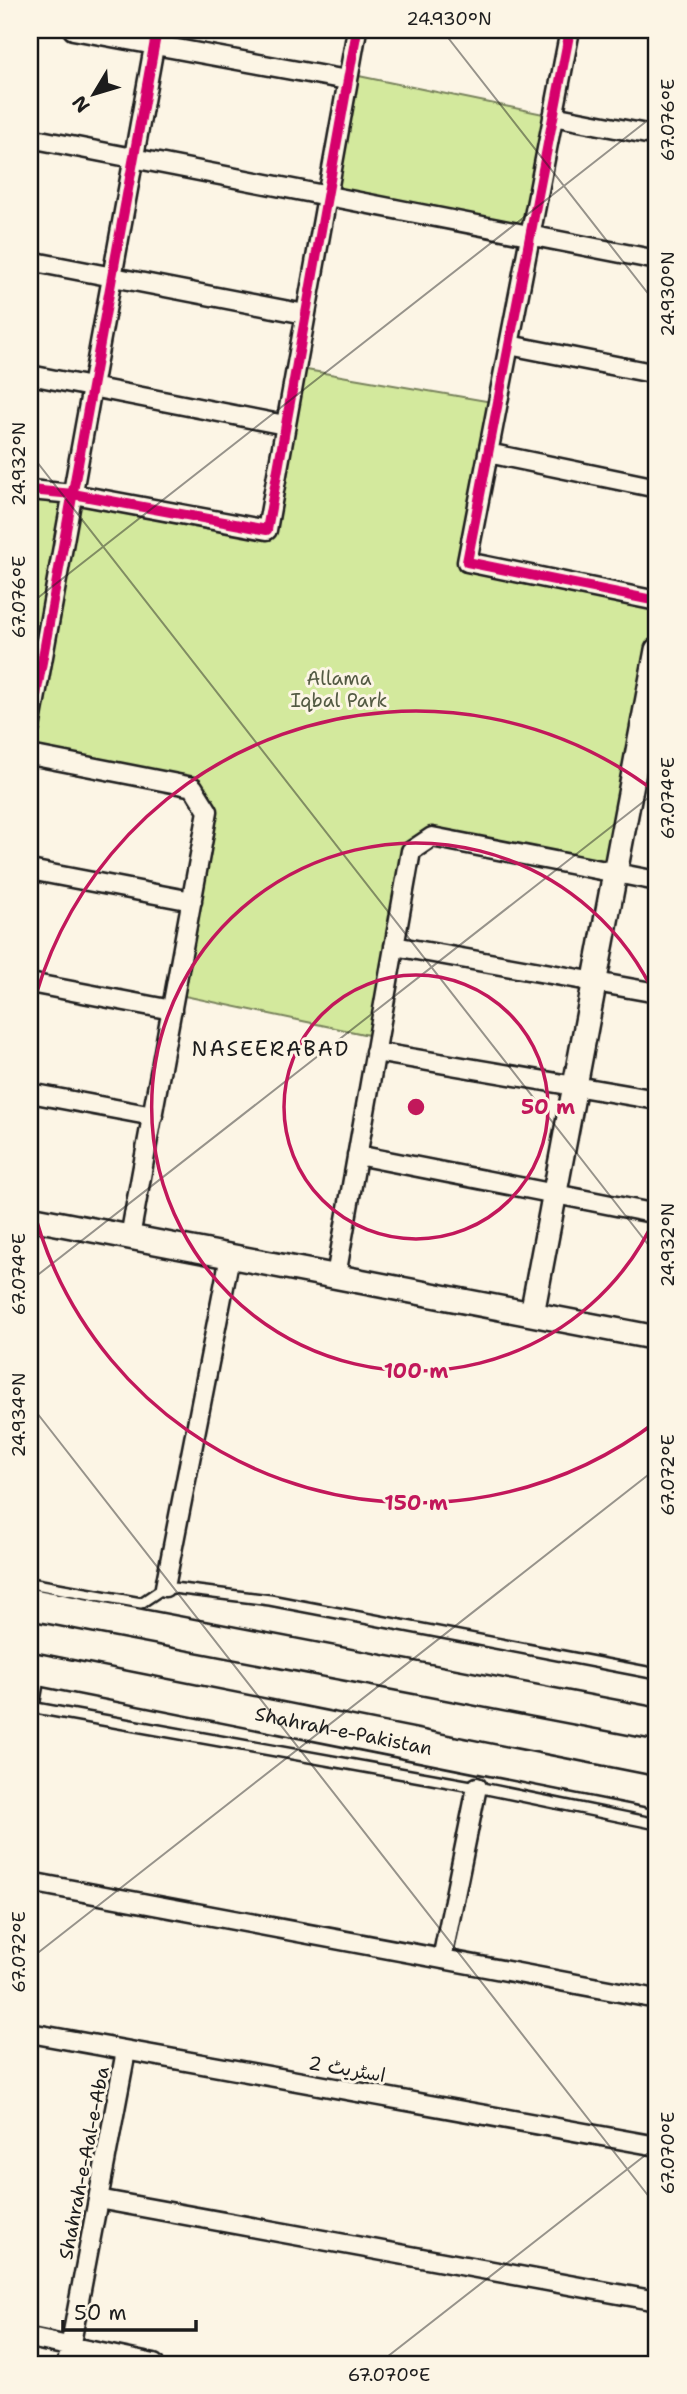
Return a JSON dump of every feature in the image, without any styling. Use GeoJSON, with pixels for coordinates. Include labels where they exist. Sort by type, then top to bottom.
{"type":"FeatureCollection","features":[{"type":"Feature","properties":{"kind":"highway"},"geometry":{"type":"LineString","coordinates":[[30,1604],[657,1724]]}},
{"type":"Feature","properties":{"kind":"highway","name":"Shahrah-e-Pakistan"},"geometry":{"type":"LineString","coordinates":[[33,1668],[657,1793]]}},
{"type":"Feature","properties":{"kind":"street"},"geometry":{"type":"LineString","coordinates":[[73,30],[155,37],[347,80]]}},
{"type":"Feature","properties":{"kind":"street"},"geometry":{"type":"LineString","coordinates":[[30,490],[73,494],[267,530],[325,195],[357,30]]}},
{"type":"Feature","properties":{"kind":"street"},"geometry":{"type":"LineString","coordinates":[[570,30],[467,562],[657,601]]}},
{"type":"Feature","properties":{"kind":"street"},"geometry":{"type":"LineString","coordinates":[[30,728],[155,37]]}},
{"type":"Feature","properties":{"kind":"street"},"geometry":{"type":"LineString","coordinates":[[554,116],[657,136]]}},
{"type":"Feature","properties":{"kind":"street"},"geometry":{"type":"LineString","coordinates":[[30,138],[657,260]]}},
{"type":"Feature","properties":{"kind":"street"},"geometry":{"type":"LineString","coordinates":[[30,261],[304,314]]}},
{"type":"Feature","properties":{"kind":"street"},"geometry":{"type":"LineString","coordinates":[[509,345],[657,374]]}},
{"type":"Feature","properties":{"kind":"street"},"geometry":{"type":"LineString","coordinates":[[30,375],[285,425]]}},
{"type":"Feature","properties":{"kind":"street"},"geometry":{"type":"LineString","coordinates":[[488,453],[657,488]]}},
{"type":"Feature","properties":{"kind":"street"},"geometry":{"type":"LineString","coordinates":[[532,1314],[615,873],[653,698],[657,650]]}},
{"type":"Feature","properties":{"kind":"street"},"geometry":{"type":"LineString","coordinates":[[30,755],[192,788],[208,811],[130,1237]]}},
{"type":"Feature","properties":{"kind":"street"},"geometry":{"type":"LineString","coordinates":[[336,1276],[411,850],[432,837],[657,881]]}},
{"type":"Feature","properties":{"kind":"street"},"geometry":{"type":"LineString","coordinates":[[30,870],[192,901]]}},
{"type":"Feature","properties":{"kind":"street"},"geometry":{"type":"LineString","coordinates":[[394,946],[657,993]]}},
{"type":"Feature","properties":{"kind":"street"},"geometry":{"type":"LineString","coordinates":[[30,983],[172,1010]]}},
{"type":"Feature","properties":{"kind":"street"},"geometry":{"type":"LineString","coordinates":[[375,1052],[657,1100]]}},
{"type":"Feature","properties":{"kind":"street"},"geometry":{"type":"LineString","coordinates":[[30,1093],[153,1116]]}},
{"type":"Feature","properties":{"kind":"street"},"geometry":{"type":"LineString","coordinates":[[357,1156],[657,1214]]}},
{"type":"Feature","properties":{"kind":"street"},"geometry":{"type":"LineString","coordinates":[[30,1218],[657,1338]]}},
{"type":"Feature","properties":{"kind":"street"},"geometry":{"type":"LineString","coordinates":[[165,1587],[230,1256]]}},
{"type":"Feature","properties":{"kind":"street"},"geometry":{"type":"LineString","coordinates":[[30,1705],[33,1668]]}},
{"type":"Feature","properties":{"kind":"street"},"geometry":{"type":"LineString","coordinates":[[442,1959],[477,1787]]}},
{"type":"Feature","properties":{"kind":"street"},"geometry":{"type":"LineString","coordinates":[[30,1882],[657,1999]]}},
{"type":"Feature","properties":{"kind":"street","name":"اسٹریٹ 2"},"geometry":{"type":"LineString","coordinates":[[30,2033],[657,2146]]}},
{"type":"Feature","properties":{"kind":"street","name":"Shahrah-e-Aal-e-Aba"},"geometry":{"type":"LineString","coordinates":[[68,2356],[126,2051]]}},
{"type":"Feature","properties":{"kind":"street"},"geometry":{"type":"LineString","coordinates":[[98,2199],[657,2301]]}},
{"type":"Feature","properties":{"kind":"street"},"geometry":{"type":"LineString","coordinates":[[30,2338],[68,2356],[154,2364]]}},
{"type":"Feature","properties":{"kind":"lane"},"geometry":{"type":"LineString","coordinates":[[30,1583],[141,1603],[165,1587],[270,1600],[657,1674]]}},
{"type":"Feature","properties":{"kind":"lane"},"geometry":{"type":"LineString","coordinates":[[30,1705],[477,1787],[657,1825]]}},
{"type":"Feature","properties":{"kind":"green space"},"geometry":{"type":"Polygon","coordinates":[[[349,74],[553,116],[530,235],[325,195],[349,74]]]}},
{"type":"Feature","properties":{"kind":"green space","name":"Allama Iqbal Park"},"geometry":{"type":"Polygon","coordinates":[[[295,368],[498,403],[468,562],[657,601],[657,649],[615,873],[418,844],[378,1037],[175,994],[203,798],[30,755],[30,490],[267,530],[295,368]]]}},
{"type":"Feature","properties":{"kind":"cycle path"},"geometry":{"type":"LineString","coordinates":[[30,728],[157,30]]}},
{"type":"Feature","properties":{"kind":"cycle path"},"geometry":{"type":"LineString","coordinates":[[30,490],[73,494],[267,530],[357,30]]}},
{"type":"Feature","properties":{"kind":"cycle path"},"geometry":{"type":"LineString","coordinates":[[570,30],[467,562],[657,601]]}},
{"type":"Feature","properties":{"kind":"district","name":"NASEERABAD"},"geometry":{"type":"Point","coordinates":[271,1049]}}]}
